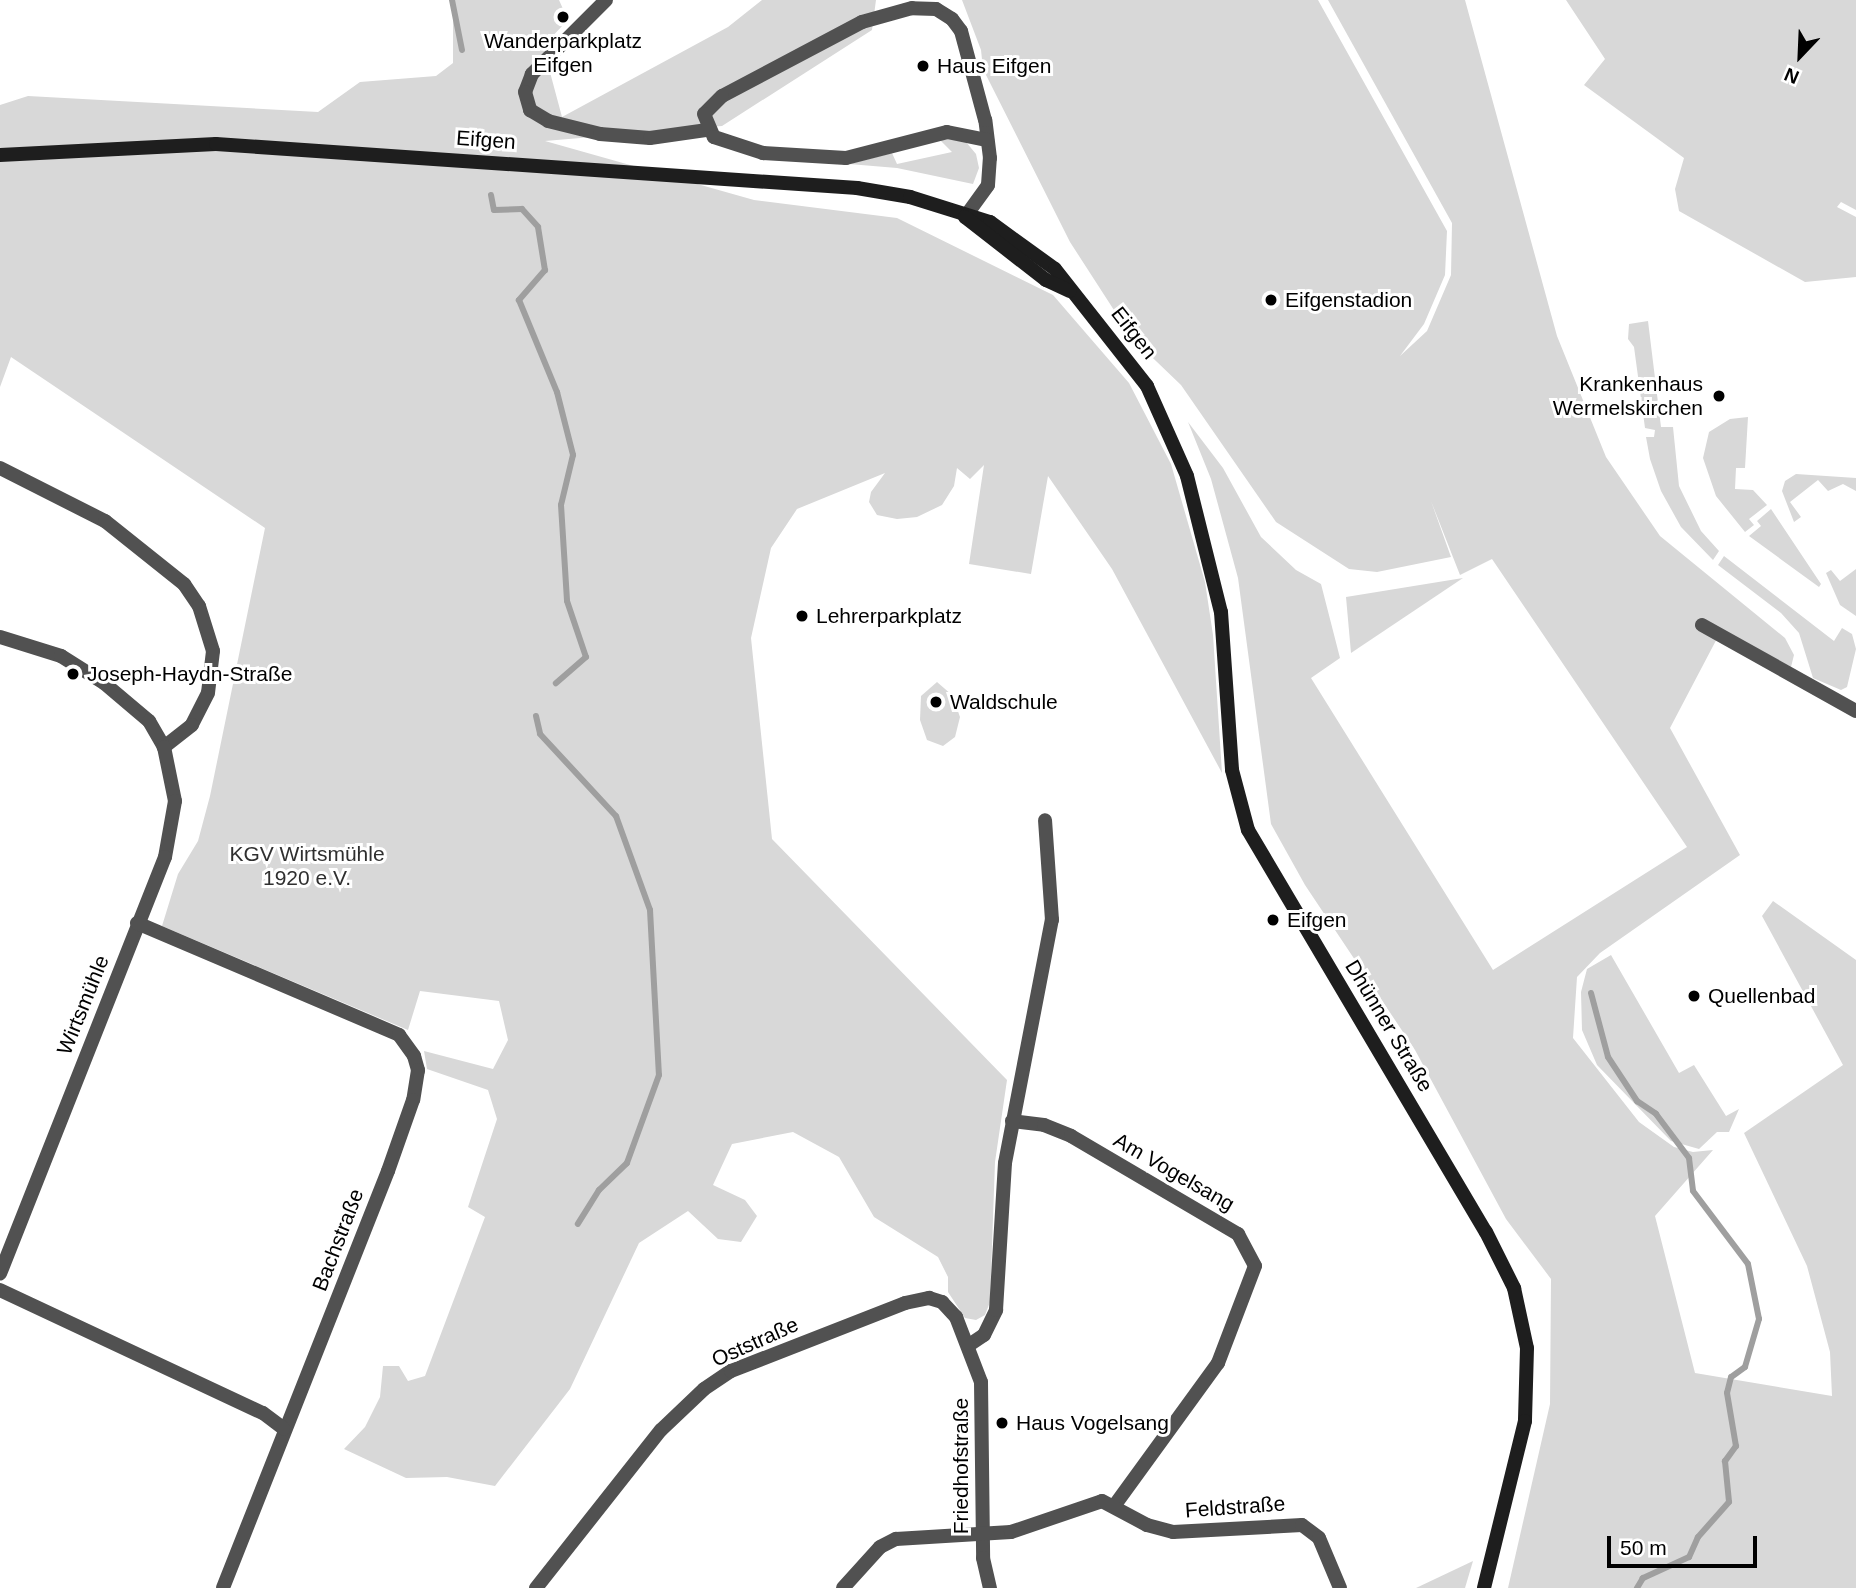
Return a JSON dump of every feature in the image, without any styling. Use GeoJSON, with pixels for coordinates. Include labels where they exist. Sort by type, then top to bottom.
{"type":"FeatureCollection","features":[{"type":"Feature","properties":{"kind":"main road","name":"Eifgen"},"geometry":{"type":"LineString","coordinates":[[0,155],[149,145],[261,146],[857,187],[901,194],[965,216],[1046,280],[1072,292],[1113,338],[1157,403]]}},
{"type":"Feature","properties":{"kind":"main road","name":"Dhünner Straße"},"geometry":{"type":"LineString","coordinates":[[1157,403],[1187,475],[1214,577],[1226,649],[1231,770],[1241,814],[1273,879],[1322,953],[1514,1288],[1527,1348],[1525,1421],[1484,1588]]}},
{"type":"Feature","properties":{"kind":"street","name":"Eifgen"},"geometry":{"type":"LineString","coordinates":[[606,0],[532,74],[524,92],[530,110],[548,121],[600,134],[650,138],[707,130]]}},
{"type":"Feature","properties":{"kind":"street"},"geometry":{"type":"LineString","coordinates":[[965,216],[988,185],[987,140],[961,31],[945,13],[926,7],[862,22],[722,96],[704,114],[707,130],[721,141],[763,153],[846,158],[947,132],[987,140]]}},
{"type":"Feature","properties":{"kind":"street"},"geometry":{"type":"LineString","coordinates":[[0,468],[104,522],[184,584],[199,606],[213,651],[208,693],[192,725],[164,747],[149,721],[104,683],[61,656],[0,637]]}},
{"type":"Feature","properties":{"kind":"street"},"geometry":{"type":"LineString","coordinates":[[1702,625],[1856,710]]}},
{"type":"Feature","properties":{"kind":"street","name":"Wirtsmühle"},"geometry":{"type":"LineString","coordinates":[[0,1273],[165,857],[173,823],[174,780],[164,747]]}},
{"type":"Feature","properties":{"kind":"street"},"geometry":{"type":"LineString","coordinates":[[969,1345],[984,1335],[996,1310],[1012,1121],[1052,920],[1045,820]]}},
{"type":"Feature","properties":{"kind":"street","name":"Bachstraße"},"geometry":{"type":"LineString","coordinates":[[138,923],[399,1035],[414,1056],[418,1083],[223,1588]]}},
{"type":"Feature","properties":{"kind":"street","name":"Am Vogelsang"},"geometry":{"type":"LineString","coordinates":[[1012,1121],[1044,1125],[1071,1136],[1238,1234],[1255,1266],[1218,1363],[1115,1505]]}},
{"type":"Feature","properties":{"kind":"street"},"geometry":{"type":"LineString","coordinates":[[0,1290],[263,1413],[284,1430]]}},
{"type":"Feature","properties":{"kind":"street","name":"Oststraße"},"geometry":{"type":"LineString","coordinates":[[536,1588],[661,1430],[704,1389],[731,1371],[919,1299],[949,1307],[969,1345]]}},
{"type":"Feature","properties":{"kind":"street","name":"Friedhofstraße"},"geometry":{"type":"LineString","coordinates":[[969,1345],[985,1412],[982,1535],[990,1588]]}},
{"type":"Feature","properties":{"kind":"street"},"geometry":{"type":"LineString","coordinates":[[843,1588],[880,1547],[896,1539],[1010,1532],[1094,1501],[1115,1505]]}},
{"type":"Feature","properties":{"kind":"street","name":"Feldstraße"},"geometry":{"type":"LineString","coordinates":[[1115,1505],[1147,1525],[1173,1532],[1302,1525],[1318,1538],[1340,1588]]}},
{"type":"Feature","properties":{"kind":"green space","name":"KGV Wirtsmühle 1920 e.V."},"geometry":{"type":"Polygon","coordinates":[[[453,0],[559,0],[568,20],[543,46],[562,117],[728,27],[762,0],[876,0],[872,30],[722,126],[545,141],[754,200],[897,218],[1053,295],[1129,383],[1171,464],[1205,582],[1213,635],[1222,773],[1112,569],[1048,476],[1031,574],[969,564],[984,465],[970,479],[957,468],[954,486],[942,505],[917,517],[897,519],[877,515],[869,502],[871,492],[885,473],[797,509],[771,548],[751,638],[772,839],[1007,1080],[995,1162],[990,1302],[985,1315],[976,1320],[965,1318],[948,1292],[948,1277],[938,1257],[874,1217],[839,1157],[793,1132],[732,1144],[713,1185],[745,1200],[757,1216],[741,1242],[718,1239],[688,1211],[639,1243],[570,1389],[495,1486],[447,1477],[406,1478],[344,1449],[365,1427],[380,1397],[383,1366],[399,1366],[408,1381],[425,1376],[485,1217],[468,1207],[497,1119],[488,1090],[427,1069],[424,1051],[493,1069],[508,1040],[499,1001],[420,991],[408,1030],[162,926],[178,874],[198,841],[210,796],[265,528],[11,357],[0,387],[0,105],[28,96],[318,112],[360,82],[436,76],[453,63],[453,0]]]}},
{"type":"Feature","properties":{"kind":"green space"},"geometry":{"type":"Polygon","coordinates":[[[962,0],[1318,0],[1447,231],[1445,275],[1424,324],[1400,356],[1427,331],[1451,275],[1452,223],[1328,0],[1465,0],[1557,336],[1606,457],[1660,536],[1785,638],[1794,655],[1791,667],[1722,629],[1670,728],[1740,855],[1600,953],[1577,977],[1573,1038],[1639,1122],[1674,1147],[1693,1152],[1713,1150],[1655,1216],[1695,1373],[1832,1396],[1830,1352],[1807,1266],[1744,1133],[1843,1065],[1762,916],[1773,901],[1856,960],[1856,1588],[1508,1588],[1550,1404],[1551,1279],[1506,1219],[1415,1050],[1305,885],[1271,824],[1238,578],[1211,479],[1188,422],[1223,468],[1261,537],[1296,570],[1321,584],[1340,658],[1311,678],[1493,970],[1687,847],[1492,559],[1460,575],[1431,501],[1451,557],[1377,572],[1349,569],[1276,522],[1181,385],[1132,338],[1070,242],[983,69],[981,50],[962,0]]]}},
{"type":"Feature","properties":{"kind":"green space"},"geometry":{"type":"Polygon","coordinates":[[[1566,0],[1856,0],[1856,210],[1841,202],[1837,207],[1856,217],[1856,277],[1805,282],[1679,211],[1675,189],[1684,158],[1584,85],[1605,59],[1566,0]]]}},
{"type":"Feature","properties":{"kind":"green space"},"geometry":{"type":"Polygon","coordinates":[[[940,140],[966,142],[976,154],[979,168],[973,184],[897,168],[849,164],[892,153],[897,164],[952,152],[940,140]]]}},
{"type":"Feature","properties":{"kind":"green space"},"geometry":{"type":"Polygon","coordinates":[[[1648,321],[1661,427],[1673,427],[1679,486],[1701,531],[1719,551],[1713,560],[1681,527],[1661,491],[1650,459],[1646,437],[1654,437],[1655,430],[1645,428],[1634,347],[1628,339],[1629,324],[1648,321]]]}},
{"type":"Feature","properties":{"kind":"green space"},"geometry":{"type":"Polygon","coordinates":[[[1748,417],[1745,468],[1736,468],[1735,489],[1753,490],[1767,505],[1749,519],[1754,525],[1745,532],[1716,496],[1703,458],[1709,432],[1730,419],[1748,417]]]}},
{"type":"Feature","properties":{"kind":"green space"},"geometry":{"type":"Polygon","coordinates":[[[1796,474],[1856,478],[1856,491],[1843,484],[1828,491],[1818,480],[1790,502],[1801,517],[1794,522],[1782,491],[1785,481],[1796,474]]]}},
{"type":"Feature","properties":{"kind":"green space"},"geometry":{"type":"Polygon","coordinates":[[[1771,509],[1821,584],[1819,587],[1749,536],[1761,526],[1757,521],[1771,509]]]}},
{"type":"Feature","properties":{"kind":"green space"},"geometry":{"type":"Polygon","coordinates":[[[1724,556],[1834,641],[1842,628],[1852,634],[1856,649],[1847,687],[1841,690],[1813,678],[1799,633],[1781,613],[1718,565],[1724,556]]]}},
{"type":"Feature","properties":{"kind":"green space"},"geometry":{"type":"Polygon","coordinates":[[[1856,569],[1856,616],[1840,605],[1826,573],[1831,570],[1840,581],[1856,569]]]}},
{"type":"Feature","properties":{"kind":"green space"},"geometry":{"type":"Polygon","coordinates":[[[1463,578],[1351,653],[1346,597],[1463,578]]]}},
{"type":"Feature","properties":{"kind":"green space"},"geometry":{"type":"Polygon","coordinates":[[[937,682],[952,695],[960,717],[955,737],[943,746],[927,740],[920,720],[921,696],[937,682]]]}},
{"type":"Feature","properties":{"kind":"green space"},"geometry":{"type":"Polygon","coordinates":[[[1611,955],[1679,1073],[1694,1065],[1726,1116],[1739,1109],[1729,1132],[1717,1132],[1699,1149],[1671,1141],[1597,1065],[1582,1030],[1581,992],[1587,969],[1611,955]]]}},
{"type":"Feature","properties":{"kind":"green space"},"geometry":{"type":"Polygon","coordinates":[[[1473,1561],[1465,1588],[1416,1588],[1473,1561]]]}},
{"type":"Feature","properties":{"kind":"waterway"},"geometry":{"type":"LineString","coordinates":[[452,0],[462,50]]}},
{"type":"Feature","properties":{"kind":"waterway"},"geometry":{"type":"LineString","coordinates":[[491,195],[494,210],[522,209],[538,227],[545,270],[519,300],[557,392],[573,455],[561,505],[567,601],[586,657],[556,683]]}},
{"type":"Feature","properties":{"kind":"waterway"},"geometry":{"type":"LineString","coordinates":[[536,716],[540,734],[616,816],[650,910],[659,1075],[627,1163],[599,1190],[578,1224]]}},
{"type":"Feature","properties":{"kind":"waterway"},"geometry":{"type":"LineString","coordinates":[[1591,993],[1608,1057],[1637,1101],[1656,1114],[1689,1158],[1693,1191],[1748,1264],[1759,1319],[1745,1367],[1731,1377],[1727,1393],[1736,1446],[1725,1461],[1729,1502],[1698,1537],[1689,1557],[1643,1578],[1637,1588]]}},
{"type":"Feature","properties":{"kind":"place","name":"Wanderparkplatz Eifgen"},"geometry":{"type":"Point","coordinates":[563,17]}},
{"type":"Feature","properties":{"kind":"place","name":"Haus Eifgen"},"geometry":{"type":"Point","coordinates":[923,66]}},
{"type":"Feature","properties":{"kind":"place","name":"Eifgenstadion"},"geometry":{"type":"Point","coordinates":[1271,300]}},
{"type":"Feature","properties":{"kind":"place","name":"Krankenhaus Wermelskirchen"},"geometry":{"type":"Point","coordinates":[1719,396]}},
{"type":"Feature","properties":{"kind":"place","name":"Lehrerparkplatz"},"geometry":{"type":"Point","coordinates":[802,616]}},
{"type":"Feature","properties":{"kind":"place","name":"Joseph-Haydn-Straße"},"geometry":{"type":"Point","coordinates":[73,674]}},
{"type":"Feature","properties":{"kind":"place","name":"Waldschule"},"geometry":{"type":"Point","coordinates":[936,702]}},
{"type":"Feature","properties":{"kind":"place","name":"Eifgen"},"geometry":{"type":"Point","coordinates":[1273,920]}},
{"type":"Feature","properties":{"kind":"place","name":"Quellenbad"},"geometry":{"type":"Point","coordinates":[1694,996]}},
{"type":"Feature","properties":{"kind":"place","name":"Haus Vogelsang"},"geometry":{"type":"Point","coordinates":[1002,1423]}}]}
